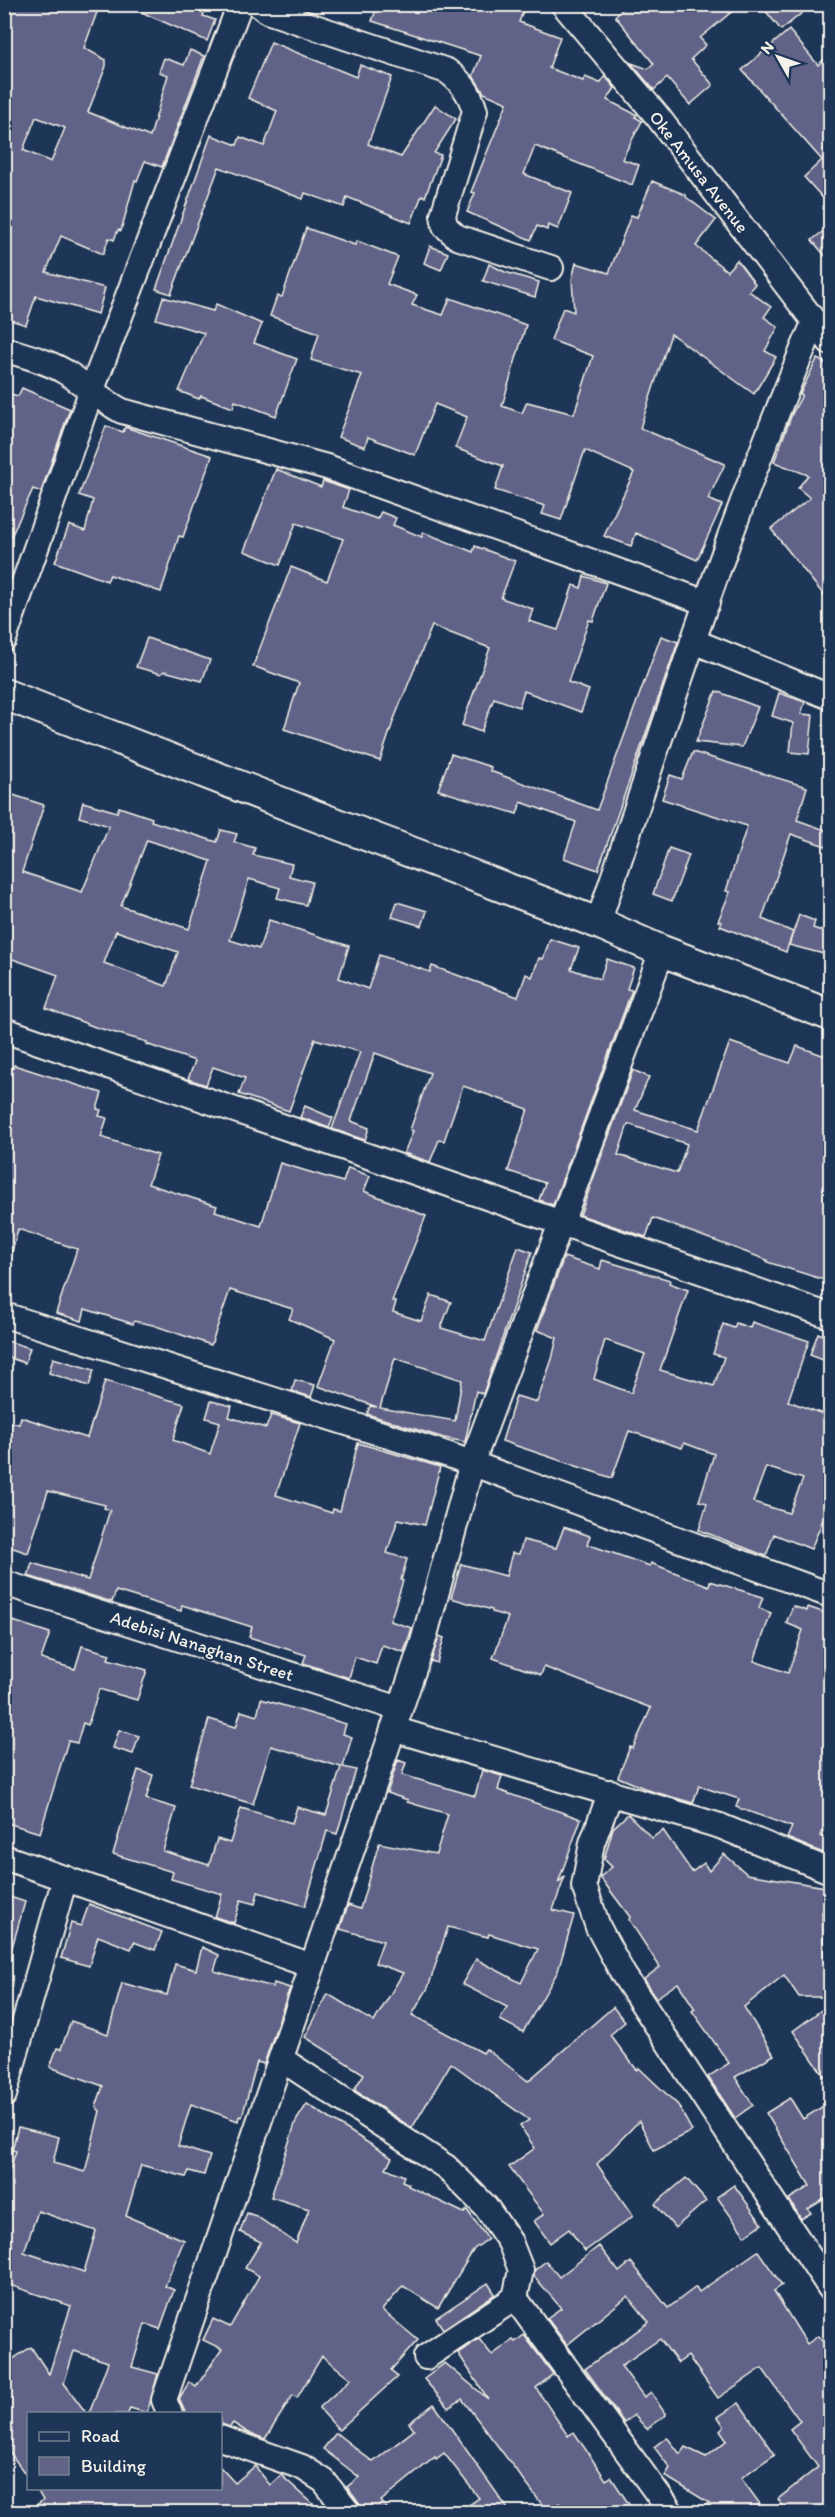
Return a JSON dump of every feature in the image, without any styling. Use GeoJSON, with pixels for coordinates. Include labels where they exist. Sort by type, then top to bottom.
{"type":"FeatureCollection","features":[{"type":"Feature","properties":{"kind":"street"},"geometry":{"type":"LineString","coordinates":[[4,639],[92,392],[240,4]]}},
{"type":"Feature","properties":{"kind":"street"},"geometry":{"type":"LineString","coordinates":[[258,4],[267,11],[447,71],[460,81],[471,97],[475,111],[443,215],[445,226],[457,237],[550,268]]}},
{"type":"Feature","properties":{"kind":"street","name":"Oke Amusa Avenue"},"geometry":{"type":"LineString","coordinates":[[563,4],[658,117],[814,323],[831,342]]}},
{"type":"Feature","properties":{"kind":"street"},"geometry":{"type":"LineString","coordinates":[[598,923],[693,641],[787,385],[814,323]]}},
{"type":"Feature","properties":{"kind":"street"},"geometry":{"type":"LineString","coordinates":[[4,349],[50,364],[68,373],[122,411],[327,467],[707,603]]}},
{"type":"Feature","properties":{"kind":"street"},"geometry":{"type":"LineString","coordinates":[[693,641],[831,698]]}},
{"type":"Feature","properties":{"kind":"street"},"geometry":{"type":"LineString","coordinates":[[4,694],[831,1015]]}},
{"type":"Feature","properties":{"kind":"street"},"geometry":{"type":"LineString","coordinates":[[169,2412],[164,2400],[423,1642],[472,1462],[662,951]]}},
{"type":"Feature","properties":{"kind":"street"},"geometry":{"type":"LineString","coordinates":[[4,1030],[831,1316]]}},
{"type":"Feature","properties":{"kind":"street"},"geometry":{"type":"LineString","coordinates":[[4,1315],[472,1462],[831,1595]]}},
{"type":"Feature","properties":{"kind":"street","name":"Adebisi Nanaghan Street"},"geometry":{"type":"LineString","coordinates":[[4,1583],[611,1792],[720,1826],[831,1870]]}},
{"type":"Feature","properties":{"kind":"street"},"geometry":{"type":"LineString","coordinates":[[611,1792],[592,1843],[584,1886],[598,1927],[623,1974],[831,2288]]}},
{"type":"Feature","properties":{"kind":"street"},"geometry":{"type":"LineString","coordinates":[[4,1857],[312,1966]]}},
{"type":"Feature","properties":{"kind":"street"},"geometry":{"type":"LineString","coordinates":[[4,2096],[65,1878]]}},
{"type":"Feature","properties":{"kind":"street"},"geometry":{"type":"LineString","coordinates":[[282,2059],[446,2167],[486,2208],[510,2242],[521,2270],[515,2298],[426,2357]]}},
{"type":"Feature","properties":{"kind":"street"},"geometry":{"type":"LineString","coordinates":[[515,2298],[671,2512]]}},
{"type":"Feature","properties":{"kind":"street"},"geometry":{"type":"LineString","coordinates":[[222,2439],[302,2467],[324,2481],[348,2512]]}},
{"type":"Feature","properties":{"kind":"building"},"geometry":{"type":"Polygon","coordinates":[[[4,4],[100,4],[84,48],[106,60],[106,66],[88,112],[150,137],[168,75],[159,72],[164,58],[184,65],[190,50],[204,56],[162,167],[145,161],[137,181],[135,180],[121,231],[118,230],[114,240],[109,238],[103,254],[61,236],[46,272],[105,288],[98,314],[36,296],[26,325],[4,318],[4,4]],[[36,117],[23,150],[51,162],[65,128],[36,117]]]}},
{"type":"Feature","properties":{"kind":"building"},"geometry":{"type":"Polygon","coordinates":[[[123,4],[207,4],[203,16],[215,20],[207,41],[123,4]]]}},
{"type":"Feature","properties":{"kind":"building"},"geometry":{"type":"Polygon","coordinates":[[[378,4],[526,4],[519,22],[560,37],[549,68],[583,81],[585,77],[600,83],[605,76],[615,88],[607,100],[637,115],[635,117],[642,121],[622,159],[639,165],[632,185],[535,146],[524,174],[572,193],[558,229],[548,225],[547,230],[537,226],[531,240],[467,212],[475,193],[471,192],[507,103],[484,93],[473,76],[481,56],[372,21],[378,4]]]}},
{"type":"Feature","properties":{"kind":"building"},"geometry":{"type":"Polygon","coordinates":[[[628,4],[741,4],[700,38],[706,45],[691,59],[713,85],[690,105],[667,78],[654,90],[631,63],[648,69],[654,64],[615,16],[628,4]]]}},
{"type":"Feature","properties":{"kind":"building"},"geometry":{"type":"Polygon","coordinates":[[[760,4],[813,4],[781,30],[760,4]]]}},
{"type":"Feature","properties":{"kind":"building"},"geometry":{"type":"Polygon","coordinates":[[[789,30],[818,65],[831,53],[831,207],[804,177],[822,160],[742,70],[789,30]]]}},
{"type":"Feature","properties":{"kind":"building"},"geometry":{"type":"Polygon","coordinates":[[[271,42],[356,77],[360,65],[392,77],[368,144],[401,157],[435,105],[456,119],[434,153],[441,155],[425,197],[422,195],[411,223],[347,197],[344,207],[305,193],[303,199],[219,167],[171,294],[156,289],[211,135],[237,145],[240,137],[264,146],[277,111],[248,98],[271,42]]]}},
{"type":"Feature","properties":{"kind":"building"},"geometry":{"type":"Polygon","coordinates":[[[652,181],[686,195],[716,220],[696,246],[727,271],[737,260],[755,284],[749,291],[771,307],[764,317],[778,327],[765,351],[776,357],[754,394],[671,334],[640,428],[725,464],[708,499],[722,505],[697,560],[636,533],[631,546],[604,536],[634,472],[585,450],[561,520],[542,514],[545,506],[495,490],[503,466],[455,448],[467,417],[435,404],[415,455],[368,437],[365,447],[338,437],[362,375],[311,360],[319,333],[270,316],[277,296],[282,297],[306,228],[355,245],[357,241],[398,257],[387,284],[417,295],[412,305],[443,315],[450,298],[526,325],[502,406],[522,413],[527,402],[574,414],[593,356],[551,340],[563,308],[574,312],[572,279],[576,263],[609,273],[631,215],[637,217],[652,181]]]}},
{"type":"Feature","properties":{"kind":"building"},"geometry":{"type":"Polygon","coordinates":[[[831,225],[831,263],[812,240],[831,225]]]}},
{"type":"Feature","properties":{"kind":"building"},"geometry":{"type":"Polygon","coordinates":[[[430,246],[448,253],[441,270],[424,263],[430,246]]]}},
{"type":"Feature","properties":{"kind":"building"},"geometry":{"type":"Polygon","coordinates":[[[489,264],[505,272],[539,282],[535,297],[483,281],[489,264]]]}},
{"type":"Feature","properties":{"kind":"building"},"geometry":{"type":"Polygon","coordinates":[[[163,297],[213,311],[216,304],[262,324],[254,343],[297,359],[276,416],[235,401],[233,408],[201,396],[199,399],[179,391],[204,333],[156,319],[163,297]]]}},
{"type":"Feature","properties":{"kind":"building"},"geometry":{"type":"Polygon","coordinates":[[[817,359],[831,366],[831,604],[771,529],[810,498],[798,488],[808,475],[774,462],[792,414],[802,395],[800,394],[817,359]]]}},
{"type":"Feature","properties":{"kind":"building"},"geometry":{"type":"Polygon","coordinates":[[[22,388],[70,409],[41,492],[33,489],[4,552],[4,392],[18,396],[22,388]]]}},
{"type":"Feature","properties":{"kind":"building"},"geometry":{"type":"Polygon","coordinates":[[[106,426],[123,432],[125,427],[212,456],[183,537],[179,536],[161,592],[110,575],[107,581],[55,562],[69,525],[85,531],[93,500],[79,495],[106,426]]]}},
{"type":"Feature","properties":{"kind":"building"},"geometry":{"type":"Polygon","coordinates":[[[276,469],[321,487],[323,481],[349,490],[343,507],[377,519],[381,512],[396,518],[393,525],[422,537],[423,532],[473,552],[475,546],[515,561],[501,598],[533,609],[529,621],[558,630],[573,585],[581,588],[584,576],[606,583],[593,621],[589,620],[568,682],[589,690],[581,712],[524,691],[519,707],[494,698],[481,732],[462,725],[490,648],[432,626],[394,719],[380,761],[284,729],[299,683],[253,666],[291,567],[327,581],[343,539],[296,523],[280,565],[244,551],[276,469]]]}},
{"type":"Feature","properties":{"kind":"building"},"geometry":{"type":"Polygon","coordinates":[[[661,636],[678,642],[598,870],[564,858],[576,822],[521,802],[517,814],[438,790],[451,754],[491,767],[490,771],[597,810],[661,636]]]}},
{"type":"Feature","properties":{"kind":"building"},"geometry":{"type":"Polygon","coordinates":[[[147,638],[210,660],[202,681],[164,671],[161,674],[136,667],[147,638]]]}},
{"type":"Feature","properties":{"kind":"building"},"geometry":{"type":"Polygon","coordinates":[[[716,691],[758,707],[742,747],[696,742],[716,691]]]}},
{"type":"Feature","properties":{"kind":"building"},"geometry":{"type":"Polygon","coordinates":[[[779,693],[805,702],[801,714],[813,715],[809,754],[790,752],[793,723],[772,716],[779,693]]]}},
{"type":"Feature","properties":{"kind":"building"},"geometry":{"type":"Polygon","coordinates":[[[693,752],[807,787],[797,820],[831,832],[831,848],[791,834],[762,919],[793,932],[786,952],[720,926],[722,922],[718,921],[730,892],[726,891],[747,826],[662,799],[670,775],[682,779],[693,752]]]}},
{"type":"Feature","properties":{"kind":"building"},"geometry":{"type":"Polygon","coordinates":[[[4,792],[44,805],[22,872],[82,892],[109,826],[79,817],[83,802],[117,812],[119,807],[152,818],[151,821],[217,842],[221,830],[237,834],[234,842],[255,848],[253,855],[292,864],[289,876],[312,882],[306,905],[277,898],[280,888],[249,879],[230,940],[259,949],[269,920],[349,946],[339,978],[368,989],[379,955],[430,972],[432,966],[518,997],[526,974],[532,977],[539,958],[543,959],[550,939],[579,948],[571,969],[600,979],[607,959],[634,968],[627,989],[632,990],[553,1205],[539,1200],[545,1183],[508,1171],[528,1109],[463,1086],[444,1141],[439,1140],[430,1162],[404,1153],[430,1073],[375,1053],[351,1121],[369,1128],[365,1140],[332,1129],[360,1052],[315,1039],[289,1111],[239,1094],[245,1078],[213,1067],[206,1085],[188,1079],[195,1061],[146,1044],[147,1042],[95,1027],[46,1008],[58,975],[4,956],[4,792]],[[147,840],[121,906],[189,929],[211,861],[147,840]],[[116,931],[104,963],[166,986],[178,952],[116,931]]]}},
{"type":"Feature","properties":{"kind":"building"},"geometry":{"type":"Polygon","coordinates":[[[669,848],[689,855],[672,901],[653,894],[669,848]]]}},
{"type":"Feature","properties":{"kind":"building"},"geometry":{"type":"Polygon","coordinates":[[[397,902],[427,911],[422,926],[392,917],[397,902]]]}},
{"type":"Feature","properties":{"kind":"building"},"geometry":{"type":"Polygon","coordinates":[[[799,915],[815,921],[813,928],[831,934],[824,954],[789,945],[799,915]]]}},
{"type":"Feature","properties":{"kind":"building"},"geometry":{"type":"Polygon","coordinates":[[[730,1042],[790,1063],[797,1046],[831,1058],[831,1282],[767,1262],[767,1260],[653,1218],[646,1237],[580,1215],[633,1070],[649,1077],[635,1110],[698,1130],[730,1042]],[[628,1124],[618,1155],[677,1173],[687,1144],[628,1124]]]}},
{"type":"Feature","properties":{"kind":"building"},"geometry":{"type":"Polygon","coordinates":[[[14,1065],[102,1093],[97,1109],[101,1110],[99,1116],[107,1118],[101,1137],[158,1155],[148,1184],[217,1206],[215,1211],[261,1226],[280,1163],[343,1182],[348,1168],[370,1176],[364,1191],[426,1216],[392,1301],[396,1302],[393,1312],[421,1321],[431,1295],[451,1302],[441,1328],[485,1341],[518,1247],[532,1252],[483,1394],[476,1391],[465,1442],[444,1438],[367,1414],[370,1406],[377,1407],[318,1386],[335,1339],[289,1319],[293,1309],[230,1290],[211,1345],[153,1325],[134,1321],[133,1324],[85,1309],[82,1321],[56,1313],[77,1249],[18,1229],[10,1260],[4,1260],[4,1066],[13,1068],[14,1065]],[[395,1358],[380,1408],[455,1421],[462,1380],[395,1358]]]}},
{"type":"Feature","properties":{"kind":"building"},"geometry":{"type":"Polygon","coordinates":[[[305,1106],[333,1118],[329,1128],[300,1117],[305,1106]]]}},
{"type":"Feature","properties":{"kind":"building"},"geometry":{"type":"Polygon","coordinates":[[[564,1257],[600,1269],[602,1260],[670,1280],[669,1283],[688,1290],[660,1370],[714,1386],[724,1357],[713,1354],[723,1324],[734,1328],[736,1323],[750,1328],[752,1322],[809,1341],[788,1401],[831,1417],[831,1500],[811,1549],[774,1534],[766,1556],[699,1530],[707,1503],[699,1501],[714,1454],[684,1443],[682,1448],[629,1431],[612,1478],[502,1441],[516,1396],[537,1402],[552,1359],[557,1338],[537,1330],[564,1257]],[[605,1340],[594,1379],[631,1393],[645,1354],[605,1340]],[[766,1467],[753,1502],[789,1513],[803,1479],[766,1467]]]}},
{"type":"Feature","properties":{"kind":"building"},"geometry":{"type":"Polygon","coordinates":[[[818,1333],[831,1338],[831,1363],[810,1355],[818,1333]]]}},
{"type":"Feature","properties":{"kind":"building"},"geometry":{"type":"Polygon","coordinates":[[[4,1340],[30,1348],[25,1363],[4,1356],[4,1340]]]}},
{"type":"Feature","properties":{"kind":"building"},"geometry":{"type":"Polygon","coordinates":[[[53,1358],[94,1370],[89,1386],[49,1373],[53,1358]]]}},
{"type":"Feature","properties":{"kind":"building"},"geometry":{"type":"Polygon","coordinates":[[[295,1380],[315,1385],[311,1397],[292,1391],[295,1380]]]}},
{"type":"Feature","properties":{"kind":"building"},"geometry":{"type":"Polygon","coordinates":[[[105,1381],[184,1404],[173,1440],[210,1454],[220,1422],[206,1418],[211,1401],[232,1406],[229,1417],[266,1428],[271,1415],[300,1423],[276,1495],[332,1513],[333,1509],[340,1511],[358,1443],[440,1467],[425,1525],[398,1519],[387,1553],[407,1559],[401,1580],[403,1581],[390,1621],[412,1628],[404,1652],[382,1645],[376,1664],[355,1657],[349,1678],[303,1663],[306,1655],[249,1637],[252,1627],[182,1605],[181,1611],[116,1591],[112,1602],[28,1576],[32,1563],[88,1580],[110,1510],[104,1508],[105,1505],[48,1491],[28,1553],[4,1545],[4,1420],[19,1424],[21,1417],[87,1438],[105,1381]]]}},
{"type":"Feature","properties":{"kind":"building"},"geometry":{"type":"Polygon","coordinates":[[[564,1527],[590,1536],[587,1544],[650,1566],[651,1563],[709,1586],[710,1581],[763,1597],[759,1608],[771,1613],[754,1661],[788,1673],[803,1630],[786,1623],[793,1606],[807,1611],[808,1607],[831,1615],[831,1808],[821,1836],[829,1839],[823,1853],[787,1838],[792,1827],[736,1807],[739,1799],[699,1786],[693,1803],[651,1791],[618,1777],[630,1747],[633,1748],[651,1708],[544,1667],[541,1675],[493,1658],[508,1617],[451,1598],[461,1564],[506,1576],[512,1553],[519,1554],[523,1540],[556,1548],[564,1527]]]}},
{"type":"Feature","properties":{"kind":"building"},"geometry":{"type":"Polygon","coordinates":[[[13,1621],[50,1633],[41,1659],[75,1669],[82,1646],[110,1654],[108,1659],[147,1670],[137,1700],[99,1689],[88,1725],[83,1723],[77,1743],[68,1741],[40,1833],[4,1822],[4,1647],[13,1621]]]}},
{"type":"Feature","properties":{"kind":"building"},"geometry":{"type":"Polygon","coordinates":[[[439,1636],[444,1638],[437,1663],[431,1661],[439,1636]]]}},
{"type":"Feature","properties":{"kind":"building"},"geometry":{"type":"Polygon","coordinates":[[[261,1699],[346,1724],[343,1734],[352,1737],[343,1767],[356,1770],[337,1834],[327,1831],[305,1906],[258,1892],[255,1904],[241,1900],[234,1923],[215,1917],[222,1894],[171,1879],[173,1872],[113,1854],[138,1770],[153,1775],[146,1799],[176,1808],[163,1851],[209,1865],[217,1839],[230,1843],[241,1808],[292,1823],[297,1807],[326,1815],[341,1767],[271,1746],[253,1804],[189,1785],[209,1719],[236,1727],[241,1711],[257,1716],[261,1699]]]}},
{"type":"Feature","properties":{"kind":"building"},"geometry":{"type":"Polygon","coordinates":[[[119,1730],[139,1736],[133,1754],[113,1748],[119,1730]]]}},
{"type":"Feature","properties":{"kind":"building"},"geometry":{"type":"Polygon","coordinates":[[[398,1760],[406,1763],[402,1775],[475,1796],[482,1770],[502,1776],[498,1790],[581,1819],[558,1883],[565,1876],[553,1910],[574,1915],[558,1971],[523,2032],[500,2020],[507,2007],[462,1984],[476,1959],[521,1983],[538,1949],[489,1934],[488,1937],[448,1927],[428,1988],[412,2015],[483,2053],[486,2049],[528,2081],[613,2007],[625,2022],[610,2035],[637,2070],[639,2068],[678,2105],[692,2131],[654,2150],[639,2121],[597,2164],[633,2216],[585,2251],[569,2229],[550,2243],[534,2221],[544,2214],[509,2167],[535,2148],[520,2126],[529,2120],[451,2063],[412,2128],[354,2090],[364,2074],[305,2037],[328,1994],[374,2022],[403,1973],[375,1963],[383,1941],[340,1929],[348,1905],[360,1909],[379,1843],[436,1854],[448,1814],[407,1802],[408,1800],[387,1793],[398,1760]]]}},
{"type":"Feature","properties":{"kind":"building"},"geometry":{"type":"Polygon","coordinates":[[[628,1814],[652,1838],[663,1830],[692,1872],[704,1863],[709,1871],[724,1854],[747,1874],[831,1888],[831,1914],[822,1912],[824,1956],[831,1956],[831,1997],[799,1997],[784,1975],[744,2007],[774,2055],[735,2077],[753,2105],[735,2118],[708,2077],[729,2063],[692,2011],[695,2009],[678,1983],[656,1998],[644,1979],[660,1967],[629,1920],[630,1917],[600,1877],[612,1867],[604,1859],[613,1828],[628,1814]]]}},
{"type":"Feature","properties":{"kind":"building"},"geometry":{"type":"Polygon","coordinates":[[[4,1895],[25,1902],[9,1958],[4,1957],[4,1895]]]}},
{"type":"Feature","properties":{"kind":"building"},"geometry":{"type":"Polygon","coordinates":[[[89,1904],[162,1932],[155,1950],[134,1942],[131,1949],[98,1936],[89,1966],[61,1958],[71,1923],[81,1926],[89,1904]]]}},
{"type":"Feature","properties":{"kind":"building"},"geometry":{"type":"Polygon","coordinates":[[[202,1947],[219,1955],[214,1971],[273,1987],[274,1983],[290,1988],[264,2064],[257,2062],[242,2117],[239,2116],[238,2121],[191,2104],[178,2146],[210,2156],[204,2175],[189,2171],[186,2177],[141,2165],[126,2216],[184,2240],[165,2286],[174,2290],[160,2329],[145,2324],[132,2367],[158,2374],[147,2412],[130,2408],[129,2412],[90,2412],[108,2362],[74,2351],[64,2383],[86,2412],[27,2412],[27,2477],[4,2444],[4,2365],[31,2347],[49,2374],[71,2306],[4,2283],[4,2217],[9,2202],[4,2200],[4,2186],[16,2151],[12,2150],[18,2127],[59,2137],[53,2163],[85,2172],[100,2111],[96,2107],[103,2086],[50,2067],[57,2048],[61,2049],[71,2021],[108,2034],[122,1983],[167,1995],[175,1964],[196,1970],[202,1947]],[[38,2211],[24,2252],[84,2272],[96,2231],[38,2211]]]}},
{"type":"Feature","properties":{"kind":"building"},"geometry":{"type":"Polygon","coordinates":[[[831,2003],[831,2086],[793,2031],[831,2003]]]}},
{"type":"Feature","properties":{"kind":"building"},"geometry":{"type":"Polygon","coordinates":[[[790,2098],[803,2119],[831,2101],[831,2195],[808,2209],[811,2213],[801,2219],[789,2199],[810,2186],[766,2113],[790,2098]]]}},
{"type":"Feature","properties":{"kind":"building"},"geometry":{"type":"Polygon","coordinates":[[[307,2104],[392,2158],[386,2168],[404,2176],[402,2181],[409,2184],[408,2186],[464,2213],[467,2210],[488,2239],[474,2249],[438,2308],[403,2286],[382,2310],[418,2340],[391,2370],[397,2377],[339,2430],[319,2408],[351,2379],[322,2356],[297,2398],[293,2395],[265,2439],[233,2423],[230,2427],[222,2425],[222,2412],[185,2412],[179,2399],[189,2382],[196,2387],[222,2349],[203,2340],[213,2319],[230,2327],[259,2276],[245,2268],[261,2242],[240,2232],[247,2213],[256,2216],[296,2243],[309,2209],[271,2197],[296,2121],[307,2104]]]}},
{"type":"Feature","properties":{"kind":"building"},"geometry":{"type":"Polygon","coordinates":[[[686,2178],[706,2201],[675,2228],[655,2204],[686,2178]]]}},
{"type":"Feature","properties":{"kind":"building"},"geometry":{"type":"Polygon","coordinates":[[[734,2185],[762,2224],[745,2236],[717,2197],[734,2185]]]}},
{"type":"Feature","properties":{"kind":"building"},"geometry":{"type":"Polygon","coordinates":[[[599,2246],[619,2272],[631,2262],[668,2308],[696,2287],[699,2292],[758,2251],[782,2285],[774,2291],[807,2344],[818,2336],[831,2352],[831,2512],[787,2512],[778,2499],[818,2467],[790,2429],[800,2421],[762,2368],[718,2398],[688,2356],[678,2363],[660,2339],[621,2366],[644,2397],[651,2392],[666,2415],[647,2429],[634,2415],[624,2423],[585,2369],[649,2322],[628,2296],[567,2345],[575,2356],[547,2318],[561,2308],[534,2276],[535,2270],[546,2261],[559,2277],[599,2246]]]}},
{"type":"Feature","properties":{"kind":"building"},"geometry":{"type":"Polygon","coordinates":[[[488,2283],[495,2294],[443,2329],[436,2318],[488,2283]]]}},
{"type":"Feature","properties":{"kind":"building"},"geometry":{"type":"Polygon","coordinates":[[[524,2335],[553,2374],[536,2388],[568,2436],[574,2432],[606,2480],[611,2477],[634,2512],[565,2512],[559,2503],[547,2511],[462,2399],[449,2408],[424,2379],[445,2363],[488,2399],[458,2353],[479,2339],[492,2355],[524,2335]]]}},
{"type":"Feature","properties":{"kind":"building"},"geometry":{"type":"Polygon","coordinates":[[[739,2403],[775,2454],[741,2478],[760,2504],[748,2512],[696,2512],[709,2503],[665,2476],[670,2468],[654,2447],[667,2437],[680,2454],[685,2447],[706,2457],[727,2440],[720,2430],[724,2426],[718,2417],[739,2403]]]}},
{"type":"Feature","properties":{"kind":"building"},"geometry":{"type":"Polygon","coordinates":[[[434,2404],[510,2512],[459,2512],[479,2498],[444,2453],[436,2459],[435,2457],[381,2501],[390,2512],[365,2512],[347,2487],[359,2477],[323,2449],[336,2433],[373,2462],[414,2430],[409,2423],[434,2404]]]}},
{"type":"Feature","properties":{"kind":"building"},"geometry":{"type":"Polygon","coordinates":[[[255,2466],[270,2485],[281,2475],[322,2512],[27,2512],[43,2500],[37,2490],[222,2490],[222,2469],[235,2483],[255,2466]]]}}]}
